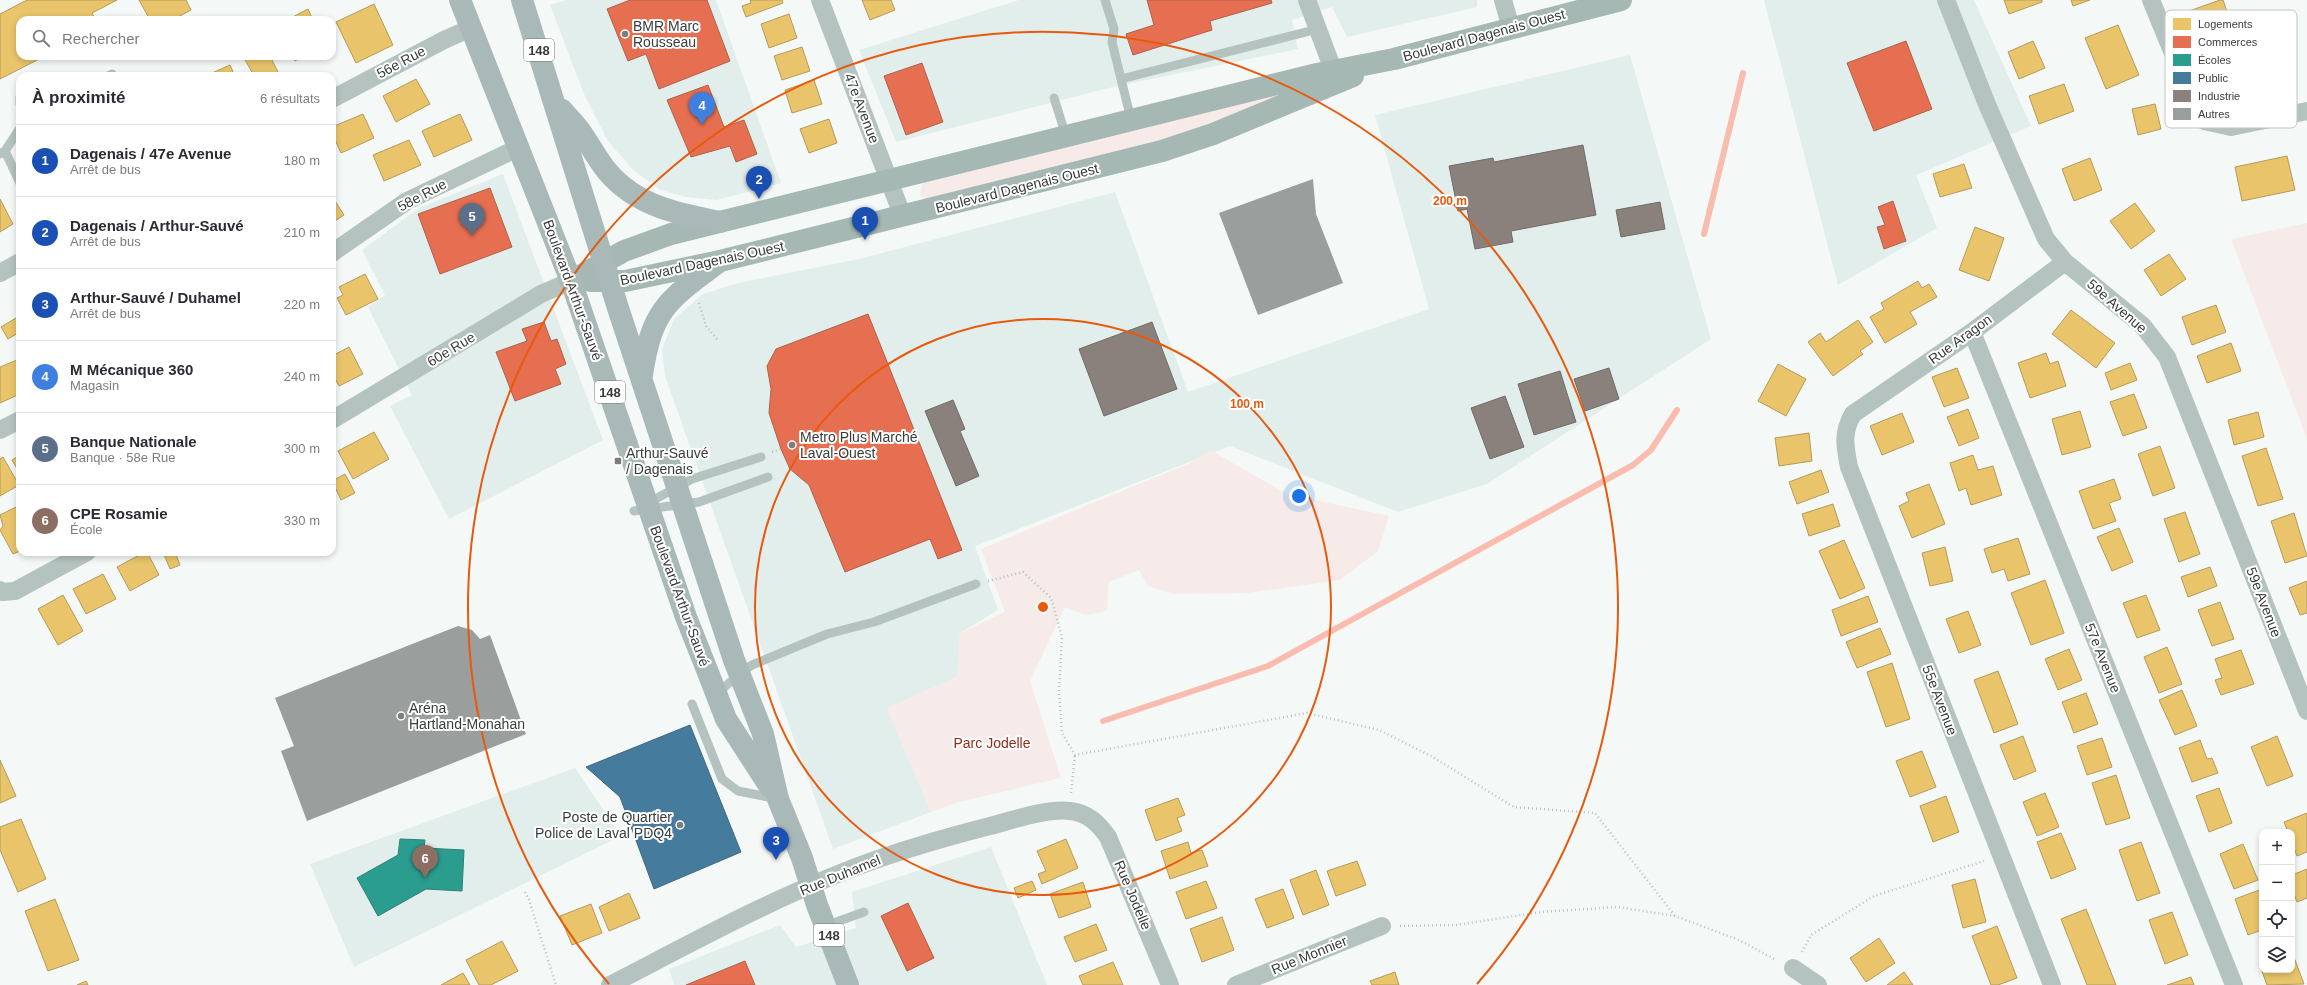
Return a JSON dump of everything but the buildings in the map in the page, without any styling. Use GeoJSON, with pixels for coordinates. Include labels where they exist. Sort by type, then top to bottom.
{"type":"FeatureCollection","features":[{"type":"Feature","properties":{"kind":"main road","name":"Boulevard Arthur-Sauvé"},"geometry":{"type":"LineString","coordinates":[[460,0],[571,282],[686,617],[726,719],[778,799]]}},
{"type":"Feature","properties":{"kind":"main road","name":"Boulevard Arthur-Sauvé"},"geometry":{"type":"LineString","coordinates":[[522,0],[555,101],[607,272],[739,674],[763,734],[778,799],[848,985]]}},
{"type":"Feature","properties":{"kind":"main road","name":"Boulevard Dagenais Ouest"},"geometry":{"type":"LineString","coordinates":[[571,282],[607,272],[642,243],[720,222],[1131,119],[1336,77],[1394,59],[1620,0]]}},
{"type":"Feature","properties":{"kind":"main road","name":"Boulevard Dagenais Ouest"},"geometry":{"type":"LineString","coordinates":[[607,272],[641,278],[720,261],[903,217],[1193,142],[1336,77]]}},
{"type":"Feature","properties":{"kind":"main road"},"geometry":{"type":"LineString","coordinates":[[555,101],[582,134],[607,170],[632,194],[655,206],[674,213],[720,222]]}},
{"type":"Feature","properties":{"kind":"main road"},"geometry":{"type":"LineString","coordinates":[[642,378],[647,342],[658,316],[674,297],[720,261]]}},
{"type":"Feature","properties":{"kind":"street","name":"47e Avenue"},"geometry":{"type":"LineString","coordinates":[[820,0],[903,217]]}},
{"type":"Feature","properties":{"kind":"street"},"geometry":{"type":"LineString","coordinates":[[1307,0],[1336,77]]}},
{"type":"Feature","properties":{"kind":"street"},"geometry":{"type":"LineString","coordinates":[[1503,0],[1511,28]]}},
{"type":"Feature","properties":{"kind":"street","name":"59e Avenue"},"geometry":{"type":"LineString","coordinates":[[1946,0],[1986,102],[2046,239],[2065,262],[2143,326],[2167,357],[2307,712]]}},
{"type":"Feature","properties":{"kind":"street"},"geometry":{"type":"LineString","coordinates":[[2151,0],[2165,34]]}},
{"type":"Feature","properties":{"kind":"street","name":"56e Rue"},"geometry":{"type":"LineString","coordinates":[[336,97],[444,40],[471,28]]}},
{"type":"Feature","properties":{"kind":"street"},"geometry":{"type":"LineString","coordinates":[[2297,113],[2307,111]]}},
{"type":"Feature","properties":{"kind":"street","name":"58e Rue"},"geometry":{"type":"LineString","coordinates":[[336,250],[406,201],[518,148]]}},
{"type":"Feature","properties":{"kind":"street","name":"Rue Aragon"},"geometry":{"type":"LineString","coordinates":[[1853,414],[1972,332],[2065,262]]}},
{"type":"Feature","properties":{"kind":"street"},"geometry":{"type":"LineString","coordinates":[[0,273],[16,264]]}},
{"type":"Feature","properties":{"kind":"street","name":"60e Rue"},"geometry":{"type":"LineString","coordinates":[[336,418],[546,292],[571,282]]}},
{"type":"Feature","properties":{"kind":"street","name":"57e Avenue"},"geometry":{"type":"LineString","coordinates":[[1972,332],[2234,985]]}},
{"type":"Feature","properties":{"kind":"street","name":"55e Avenue"},"geometry":{"type":"LineString","coordinates":[[1853,414],[1848,423],[1844,442],[1849,467],[2052,985]]}},
{"type":"Feature","properties":{"kind":"street"},"geometry":{"type":"LineString","coordinates":[[0,430],[16,422]]}},
{"type":"Feature","properties":{"kind":"street"},"geometry":{"type":"LineString","coordinates":[[2,591],[14,591],[80,556]]}},
{"type":"Feature","properties":{"kind":"street","name":"Rue Duhamel"},"geometry":{"type":"LineString","coordinates":[[610,985],[811,885],[862,865],[951,836],[1040,814],[1077,812]]}},
{"type":"Feature","properties":{"kind":"street","name":"Rue Jodelle"},"geometry":{"type":"LineString","coordinates":[[1077,812],[1094,820],[1108,837],[1170,985]]}},
{"type":"Feature","properties":{"kind":"street","name":"Rue Monnier"},"geometry":{"type":"LineString","coordinates":[[1236,985],[1382,926]]}},
{"type":"Feature","properties":{"kind":"street"},"geometry":{"type":"LineString","coordinates":[[1793,968],[1818,985]]}},
{"type":"Feature","properties":{"kind":"lane"},"geometry":{"type":"LineString","coordinates":[[1104,0],[1114,29],[1112,42],[1131,119]]}},
{"type":"Feature","properties":{"kind":"lane"},"geometry":{"type":"LineString","coordinates":[[1121,79],[1318,29]]}},
{"type":"Feature","properties":{"kind":"lane"},"geometry":{"type":"LineString","coordinates":[[1054,98],[1066,136]]}},
{"type":"Feature","properties":{"kind":"lane"},"geometry":{"type":"LineString","coordinates":[[16,134],[3,153],[16,176]]}},
{"type":"Feature","properties":{"kind":"lane"},"geometry":{"type":"LineString","coordinates":[[649,506],[681,495],[692,479],[761,457]]}},
{"type":"Feature","properties":{"kind":"lane"},"geometry":{"type":"LineString","coordinates":[[649,506],[681,495],[699,502],[768,477]]}},
{"type":"Feature","properties":{"kind":"lane"},"geometry":{"type":"LineString","coordinates":[[717,694],[739,674],[752,665],[827,634],[874,622],[976,584]]}},
{"type":"Feature","properties":{"kind":"lane"},"geometry":{"type":"LineString","coordinates":[[692,704],[722,779],[727,784],[743,792],[778,799]]}},
{"type":"Feature","properties":{"kind":"lane"},"geometry":{"type":"LineString","coordinates":[[825,926],[864,912]]}},
{"type":"Feature","properties":{"kind":"path"},"geometry":{"type":"LineString","coordinates":[[700,307],[706,326],[717,339]]}},
{"type":"Feature","properties":{"kind":"path"},"geometry":{"type":"LineString","coordinates":[[976,584],[1023,572],[1051,598],[1062,637],[1059,692],[1062,733],[1075,755],[1077,812]]}},
{"type":"Feature","properties":{"kind":"path"},"geometry":{"type":"LineString","coordinates":[[1075,755],[1307,713],[1379,730],[1431,756],[1514,807],[1595,813],[1675,916]]}},
{"type":"Feature","properties":{"kind":"path"},"geometry":{"type":"LineString","coordinates":[[1382,926],[1456,925],[1541,912],[1617,907],[1675,916],[1739,940],[1793,968],[1811,935],[1874,896],[2001,856]]}},
{"type":"Feature","properties":{"kind":"path"},"geometry":{"type":"LineString","coordinates":[[525,892],[529,900],[556,985]]}},
{"type":"Feature","properties":{"kind":"shaded area"},"geometry":{"type":"Polygon","coordinates":[[[566,0],[716,0],[781,183],[717,200],[686,197],[661,190],[634,171],[608,141],[584,94],[550,5],[566,0]]]}},
{"type":"Feature","properties":{"kind":"shaded area"},"geometry":{"type":"Polygon","coordinates":[[[1019,0],[1477,0],[1477,7],[1347,37],[1332,7],[1292,20],[1298,49],[1113,87],[896,142],[859,50],[1019,0]]]}},
{"type":"Feature","properties":{"kind":"shaded area"},"geometry":{"type":"Polygon","coordinates":[[[1764,0],[1974,0],[2031,126],[1916,175],[1937,228],[1838,285],[1764,0]]]}},
{"type":"Feature","properties":{"kind":"shaded area"},"geometry":{"type":"Polygon","coordinates":[[[1630,55],[1711,339],[1487,484],[1398,512],[1230,446],[975,546],[998,610],[960,633],[957,677],[887,708],[931,812],[833,849],[665,376],[662,349],[674,319],[703,294],[738,283],[859,259],[1115,192],[1188,392],[1429,309],[1375,115],[1630,55]]]}},
{"type":"Feature","properties":{"kind":"shaded area"},"geometry":{"type":"Polygon","coordinates":[[[503,174],[603,440],[449,519],[390,406],[412,395],[368,307],[385,295],[362,250],[419,208],[503,174]]]}},
{"type":"Feature","properties":{"kind":"shaded area"},"geometry":{"type":"Polygon","coordinates":[[[575,768],[621,836],[354,967],[310,864],[575,768]]]}},
{"type":"Feature","properties":{"kind":"shaded area"},"geometry":{"type":"Polygon","coordinates":[[[991,847],[1047,985],[674,985],[669,969],[780,925],[796,947],[856,928],[852,892],[991,847]]]}},
{"type":"Feature","properties":{"kind":"green space"},"geometry":{"type":"Polygon","coordinates":[[[1274,94],[1276,97],[1158,143],[926,201],[920,195],[922,184],[927,181],[1274,94]]]}},
{"type":"Feature","properties":{"kind":"green space"},"geometry":{"type":"Polygon","coordinates":[[[2307,223],[2307,439],[2231,239],[2307,223]]]}},
{"type":"Feature","properties":{"kind":"green space","name":"Parc Jodelle"},"geometry":{"type":"Polygon","coordinates":[[[1210,450],[1287,494],[1389,516],[1378,551],[1340,580],[1248,593],[1173,594],[1148,586],[1139,570],[1109,582],[1107,611],[1085,615],[1065,607],[1030,681],[1061,778],[955,803],[931,812],[887,708],[957,677],[960,633],[1005,612],[981,549],[1190,463],[1210,450]]]}},
{"type":"Feature","properties":{"kind":"waterway"},"geometry":{"type":"LineString","coordinates":[[1704,234],[1743,73]]}},
{"type":"Feature","properties":{"kind":"waterway"},"geometry":{"type":"LineString","coordinates":[[1103,721],[1268,666],[1633,465],[1651,450],[1677,410]]}},
{"type":"Feature","properties":{"kind":"place","name":"BMR Marc Rousseau"},"geometry":{"type":"Point","coordinates":[625,34]}},
{"type":"Feature","properties":{"kind":"place","name":"M Mécanique 360"},"geometry":{"type":"Point","coordinates":[702,125]}},
{"type":"Feature","properties":{"kind":"place","name":"Dagenais / Arthur-Sauvé"},"geometry":{"type":"Point","coordinates":[759,199]}},
{"type":"Feature","properties":{"kind":"place","name":"Banque Nationale"},"geometry":{"type":"Point","coordinates":[472,236]}},
{"type":"Feature","properties":{"kind":"place","name":"Dagenais / 47e Avenue"},"geometry":{"type":"Point","coordinates":[865,240]}},
{"type":"Feature","properties":{"kind":"place","name":"Metro Plus Marché Laval-Ouest"},"geometry":{"type":"Point","coordinates":[792,445]}},
{"type":"Feature","properties":{"kind":"place","name":"Arthur-Sauvé / Dagenais"},"geometry":{"type":"Point","coordinates":[618,461]}},
{"type":"Feature","properties":{"kind":"place","name":"Aréna Hartland-Monahan"},"geometry":{"type":"Point","coordinates":[401,716]}},
{"type":"Feature","properties":{"kind":"place","name":"Poste de Quartier Police de Laval PDQ4"},"geometry":{"type":"Point","coordinates":[680,825]}},
{"type":"Feature","properties":{"kind":"place","name":"Arthur-Sauvé / Duhamel"},"geometry":{"type":"Point","coordinates":[776,860]}},
{"type":"Feature","properties":{"kind":"place","name":"CPE Rosamie"},"geometry":{"type":"Point","coordinates":[425,878]}}]}
